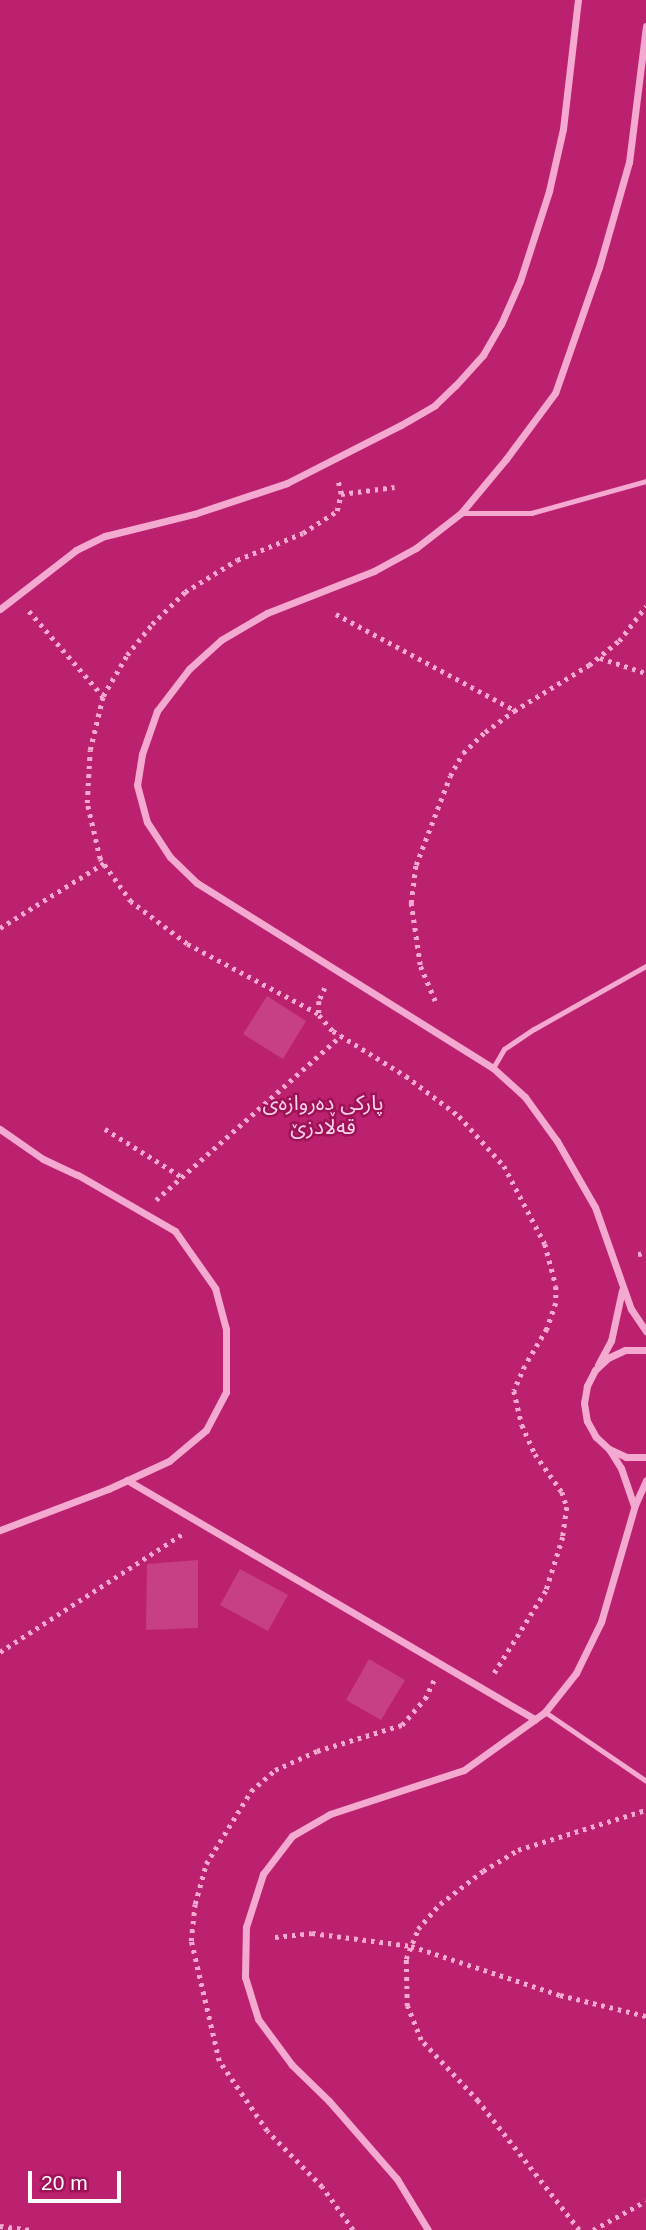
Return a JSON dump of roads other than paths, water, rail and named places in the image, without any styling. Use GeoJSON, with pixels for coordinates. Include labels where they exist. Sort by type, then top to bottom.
{"type":"FeatureCollection","features":[{"type":"Feature","properties":{"kind":"street"},"geometry":{"type":"LineString","coordinates":[[0,609],[76,550],[105,536],[194,514],[287,483],[401,425],[435,405],[455,386],[483,355],[501,324],[520,281],[545,204],[564,129],[578,0]]}},
{"type":"Feature","properties":{"kind":"street"},"geometry":{"type":"LineString","coordinates":[[646,26],[629,162],[599,267],[555,393],[506,459],[460,513],[416,548],[267,613],[221,640],[189,670],[157,711],[142,754],[137,785],[147,822],[170,857],[197,883],[493,1068],[525,1097],[557,1141],[595,1207],[631,1309],[646,1331]]}},
{"type":"Feature","properties":{"kind":"street"},"geometry":{"type":"LineString","coordinates":[[0,1129],[43,1159],[175,1231],[215,1288],[226,1329],[226,1392],[205,1430],[169,1461],[0,1530]]}},
{"type":"Feature","properties":{"kind":"street"},"geometry":{"type":"LineString","coordinates":[[622,1286],[611,1341],[587,1386],[584,1403],[587,1421],[621,1468],[635,1506]]}},
{"type":"Feature","properties":{"kind":"street"},"geometry":{"type":"LineString","coordinates":[[595,1370],[608,1358],[625,1350],[646,1350]]}},
{"type":"Feature","properties":{"kind":"street"},"geometry":{"type":"LineString","coordinates":[[609,1449],[626,1457],[646,1457]]}},
{"type":"Feature","properties":{"kind":"street"},"geometry":{"type":"LineString","coordinates":[[128,1480],[535,1719]]}},
{"type":"Feature","properties":{"kind":"street"},"geometry":{"type":"LineString","coordinates":[[428,2230],[397,2179],[329,2101],[292,2065],[258,2019],[245,1977],[246,1927],[263,1874],[292,1836],[330,1814],[464,1770],[545,1712],[576,1673],[601,1622],[635,1506],[646,1480]]}},
{"type":"Feature","properties":{"kind":"lane"},"geometry":{"type":"LineString","coordinates":[[460,513],[531,513],[646,481]]}},
{"type":"Feature","properties":{"kind":"lane"},"geometry":{"type":"LineString","coordinates":[[493,1068],[504,1049],[534,1029],[646,966]]}},
{"type":"Feature","properties":{"kind":"lane"},"geometry":{"type":"LineString","coordinates":[[545,1712],[646,1781]]}},
{"type":"Feature","properties":{"kind":"park label","name":"پارکی دەروازەی قەڵادزێ"},"geometry":{"type":"Point","coordinates":[323,1115]}}]}
